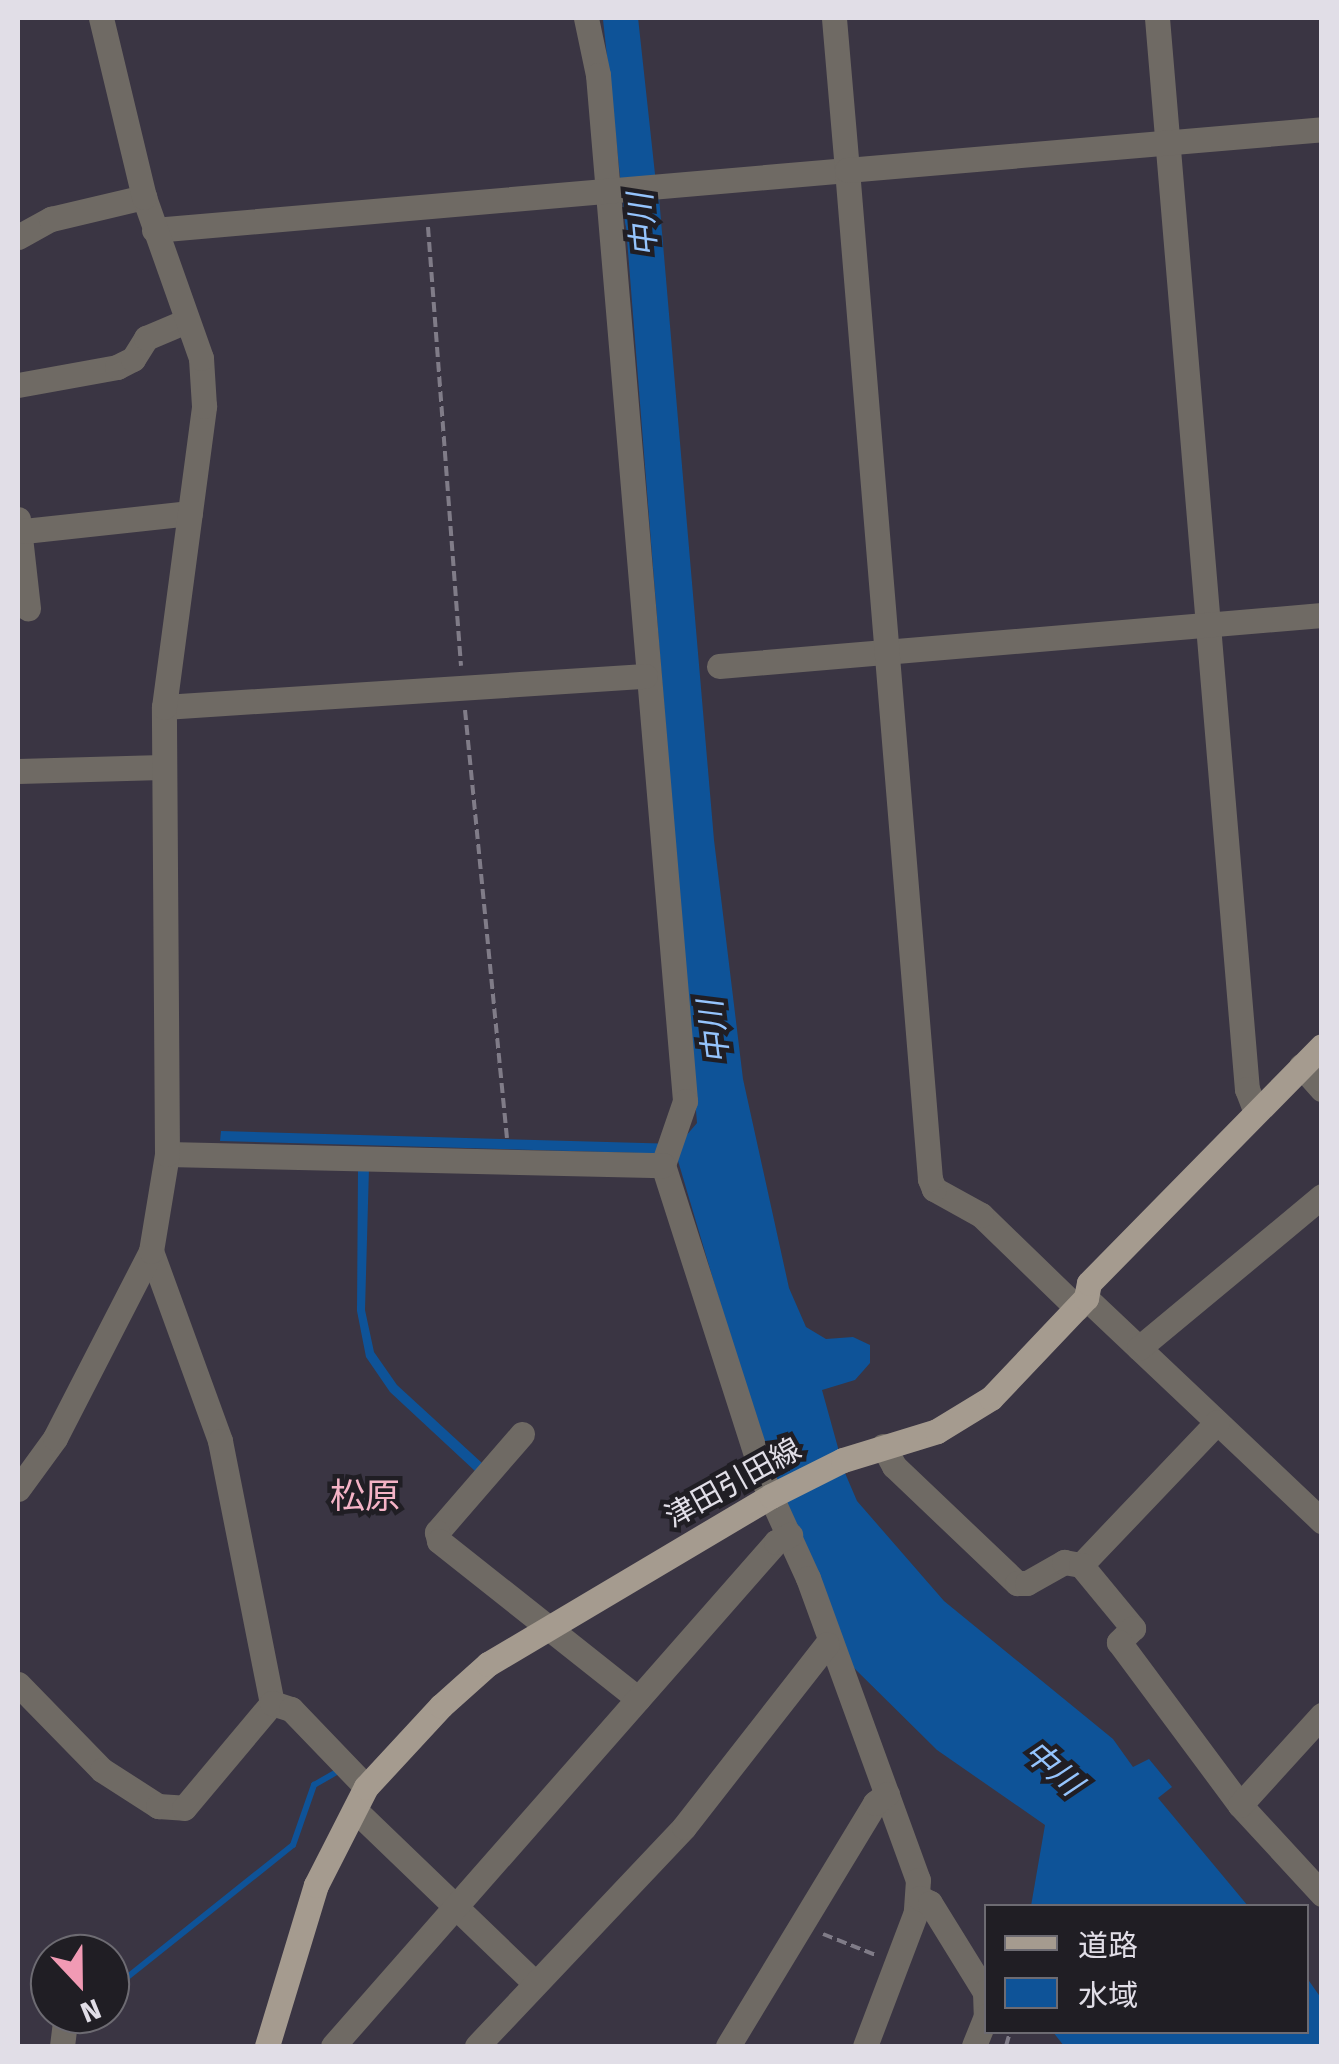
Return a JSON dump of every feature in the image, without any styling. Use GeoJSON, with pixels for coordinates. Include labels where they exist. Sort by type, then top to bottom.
{"type":"FeatureCollection","features":[{"type":"Feature","properties":{"kind":"main road","name":"津田引田線"},"geometry":{"type":"LineString","coordinates":[[267,2046],[316,1885],[360,1799],[488,1664],[774,1494],[843,1460],[936,1431],[991,1398],[1081,1303],[1089,1283],[1322,1046]]}},
{"type":"Feature","properties":{"kind":"street"},"geometry":{"type":"LineString","coordinates":[[18,1489],[55,1438],[152,1251],[167,1154],[164,707],[204,406],[201,358],[144,197],[101,18]]}},
{"type":"Feature","properties":{"kind":"street"},"geometry":{"type":"LineString","coordinates":[[586,18],[598,74],[612,190],[645,676],[684,1101],[663,1165],[774,1494],[887,1794],[920,1898],[865,2046]]}},
{"type":"Feature","properties":{"kind":"street"},"geometry":{"type":"LineString","coordinates":[[834,18],[930,1179],[934,1189],[981,1216],[1138,1348],[1322,1521]]}},
{"type":"Feature","properties":{"kind":"street"},"geometry":{"type":"LineString","coordinates":[[1157,18],[1247,1089],[1255,1110]]}},
{"type":"Feature","properties":{"kind":"street"},"geometry":{"type":"LineString","coordinates":[[154,230],[1322,129]]}},
{"type":"Feature","properties":{"kind":"street"},"geometry":{"type":"LineString","coordinates":[[18,237],[51,219],[144,197]]}},
{"type":"Feature","properties":{"kind":"street"},"geometry":{"type":"LineString","coordinates":[[18,385],[117,367],[133,359],[146,338],[186,322]]}},
{"type":"Feature","properties":{"kind":"street"},"geometry":{"type":"LineString","coordinates":[[28,608],[21,525],[190,513]]}},
{"type":"Feature","properties":{"kind":"street"},"geometry":{"type":"LineString","coordinates":[[719,666],[1322,615]]}},
{"type":"Feature","properties":{"kind":"street"},"geometry":{"type":"LineString","coordinates":[[164,707],[645,676]]}},
{"type":"Feature","properties":{"kind":"street"},"geometry":{"type":"LineString","coordinates":[[18,771],[162,767]]}},
{"type":"Feature","properties":{"kind":"street"},"geometry":{"type":"LineString","coordinates":[[1301,1066],[1322,1089]]}},
{"type":"Feature","properties":{"kind":"street"},"geometry":{"type":"LineString","coordinates":[[167,1154],[663,1165]]}},
{"type":"Feature","properties":{"kind":"street"},"geometry":{"type":"LineString","coordinates":[[1138,1348],[1322,1196]]}},
{"type":"Feature","properties":{"kind":"street"},"geometry":{"type":"LineString","coordinates":[[152,1251],[220,1441],[272,1703]]}},
{"type":"Feature","properties":{"kind":"street"},"geometry":{"type":"LineString","coordinates":[[1081,1565],[1218,1422]]}},
{"type":"Feature","properties":{"kind":"street"},"geometry":{"type":"LineString","coordinates":[[522,1434],[437,1532],[439,1541],[638,1699]]}},
{"type":"Feature","properties":{"kind":"street"},"geometry":{"type":"LineString","coordinates":[[883,1446],[894,1466],[1017,1583],[1064,1562],[1081,1565],[1133,1628],[1119,1642],[1240,1805],[1322,1894]]}},
{"type":"Feature","properties":{"kind":"street"},"geometry":{"type":"LineString","coordinates":[[333,2046],[776,1542],[790,1535]]}},
{"type":"Feature","properties":{"kind":"street"},"geometry":{"type":"LineString","coordinates":[[477,2046],[684,1826],[828,1644]]}},
{"type":"Feature","properties":{"kind":"street"},"geometry":{"type":"LineString","coordinates":[[18,1684],[102,1770],[158,1806],[184,1808],[272,1703]]}},
{"type":"Feature","properties":{"kind":"street"},"geometry":{"type":"LineString","coordinates":[[272,1703],[291,1709],[360,1799],[535,1983]]}},
{"type":"Feature","properties":{"kind":"street"},"geometry":{"type":"LineString","coordinates":[[1240,1805],[1322,1715]]}},
{"type":"Feature","properties":{"kind":"street"},"geometry":{"type":"LineString","coordinates":[[728,2046],[800,1924],[887,1794]]}},
{"type":"Feature","properties":{"kind":"street"},"geometry":{"type":"LineString","coordinates":[[920,1898],[930,1903],[984,1990]]}},
{"type":"Feature","properties":{"kind":"street"},"geometry":{"type":"LineString","coordinates":[[974,2046],[984,2021]]}},
{"type":"Feature","properties":{"kind":"path"},"geometry":{"type":"LineString","coordinates":[[800,1924],[868,1948],[895,1967]]}},
{"type":"Feature","properties":{"kind":"water"},"geometry":{"type":"Polygon","coordinates":[[[659,197],[714,840],[743,1079],[789,1288],[806,1327],[826,1339],[853,1337],[870,1345],[870,1363],[855,1380],[822,1390],[845,1473],[857,1501],[944,1601],[1113,1739],[1133,1767],[1149,1759],[1172,1787],[1158,1798],[1246,1904],[1031,1904],[1045,1825],[937,1750],[854,1668],[832,1633],[771,1475],[676,1154],[220,1141],[221,1131],[679,1144],[697,1123],[624,201],[659,197]]]}},
{"type":"Feature","properties":{"kind":"water"},"geometry":{"type":"Polygon","coordinates":[[[358,1168],[369,1168],[365,1310],[374,1352],[397,1385],[482,1463],[475,1471],[390,1392],[366,1357],[357,1311],[358,1168]]]}},
{"type":"Feature","properties":{"kind":"water"},"geometry":{"type":"Polygon","coordinates":[[[1309,1981],[1321,1998],[1321,2046],[1064,2046],[1055,2034],[1309,2034],[1309,1981]]]}},
{"type":"Feature","properties":{"kind":"waterway","name":"中川"},"geometry":{"type":"LineString","coordinates":[[620,18],[642,220]]}},
{"type":"Feature","properties":{"kind":"waterway"},"geometry":{"type":"LineString","coordinates":[[130,1975],[293,1845],[314,1785],[338,1771]]}},
{"type":"Feature","properties":{"kind":"district","name":"松原"},"geometry":{"type":"Point","coordinates":[365,1496]}}]}
